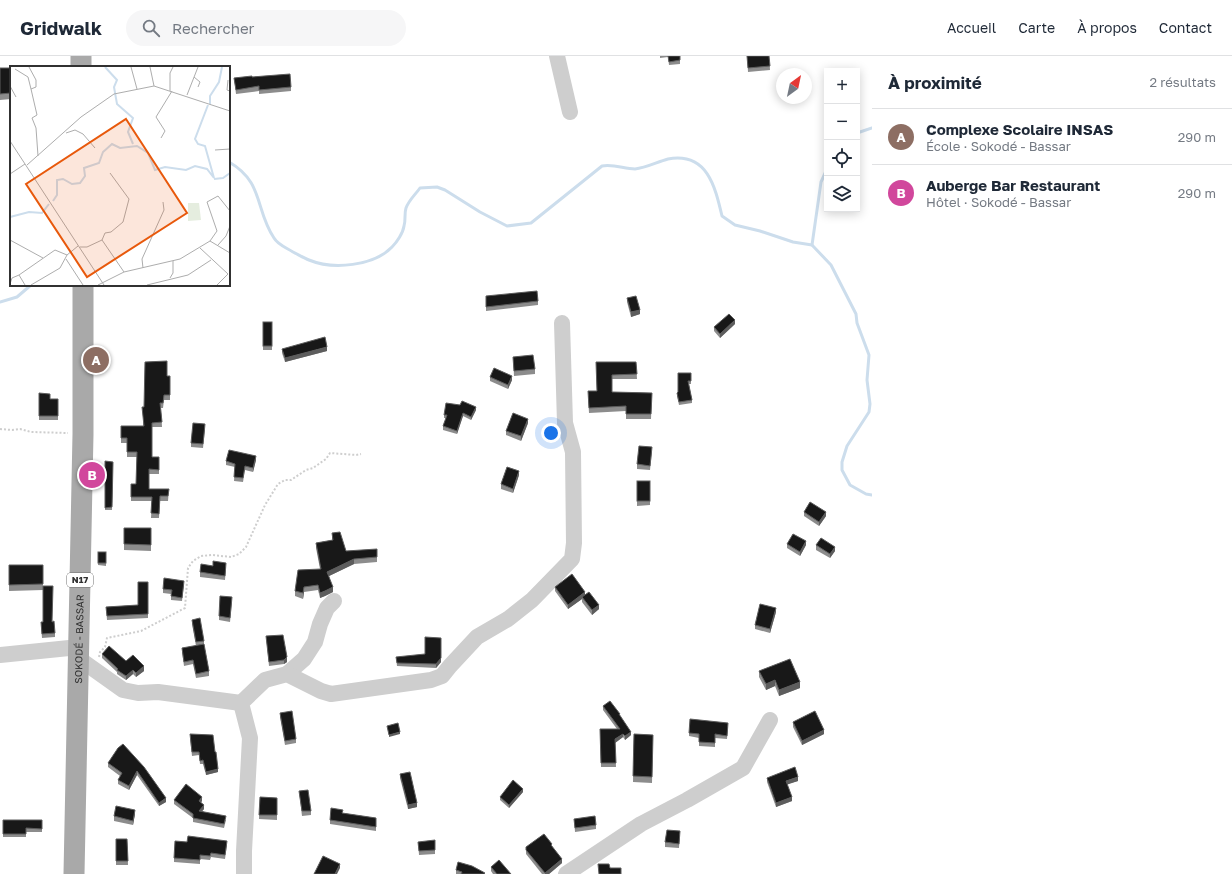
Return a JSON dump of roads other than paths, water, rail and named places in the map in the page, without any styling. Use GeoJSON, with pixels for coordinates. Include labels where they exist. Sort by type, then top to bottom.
{"type":"FeatureCollection","features":[{"type":"Feature","properties":{"kind":"main road","name":"SOKODÉ - BASSAR"},"geometry":{"type":"LineString","coordinates":[[74,874],[83,658],[83,286]]}},
{"type":"Feature","properties":{"kind":"street"},"geometry":{"type":"LineString","coordinates":[[557,56],[570,112]]}},
{"type":"Feature","properties":{"kind":"street"},"geometry":{"type":"LineString","coordinates":[[286,674],[330,694],[431,680],[442,676],[477,637],[508,619],[532,600],[572,559],[574,543],[572,452],[565,423],[562,323]]}},
{"type":"Feature","properties":{"kind":"street"},"geometry":{"type":"LineString","coordinates":[[241,703],[265,680],[286,674],[304,659],[315,642],[320,624],[327,608],[334,601]]}},
{"type":"Feature","properties":{"kind":"street"},"geometry":{"type":"LineString","coordinates":[[0,655],[83,658],[123,690],[138,693],[158,692],[241,703]]}},
{"type":"Feature","properties":{"kind":"street"},"geometry":{"type":"LineString","coordinates":[[241,703],[250,738],[244,874]]}},
{"type":"Feature","properties":{"kind":"street"},"geometry":{"type":"LineString","coordinates":[[568,873],[641,824],[743,768],[770,720]]}},
{"type":"Feature","properties":{"kind":"waterway"},"geometry":{"type":"LineString","coordinates":[[860,132],[872,128]]}},
{"type":"Feature","properties":{"kind":"waterway"},"geometry":{"type":"LineString","coordinates":[[230,163],[248,178],[254,187],[268,228],[278,243],[309,260],[330,265],[341,265],[364,262],[375,258],[392,247],[398,240],[405,224],[405,210],[407,205],[420,188],[437,187],[445,190],[480,212],[507,226],[531,223],[602,166],[635,169],[668,159],[681,158],[692,161],[700,166],[712,183],[722,216],[735,225],[760,231],[793,242],[812,245],[831,265],[856,314],[857,323],[869,355],[867,380],[870,404],[869,412],[847,446],[842,462],[842,470],[850,485],[866,494],[872,495]]}},
{"type":"Feature","properties":{"kind":"waterway"},"geometry":{"type":"LineString","coordinates":[[812,245],[821,182],[824,176]]}},
{"type":"Feature","properties":{"kind":"waterway"},"geometry":{"type":"LineString","coordinates":[[0,302],[17,297],[30,286]]}},
{"type":"Feature","properties":{"kind":"place","name":"Complexe Scolaire INSAS"},"geometry":{"type":"Point","coordinates":[96,360]}},
{"type":"Feature","properties":{"kind":"place","name":"Auberge Bar Restaurant"},"geometry":{"type":"Point","coordinates":[92,475]}}]}
